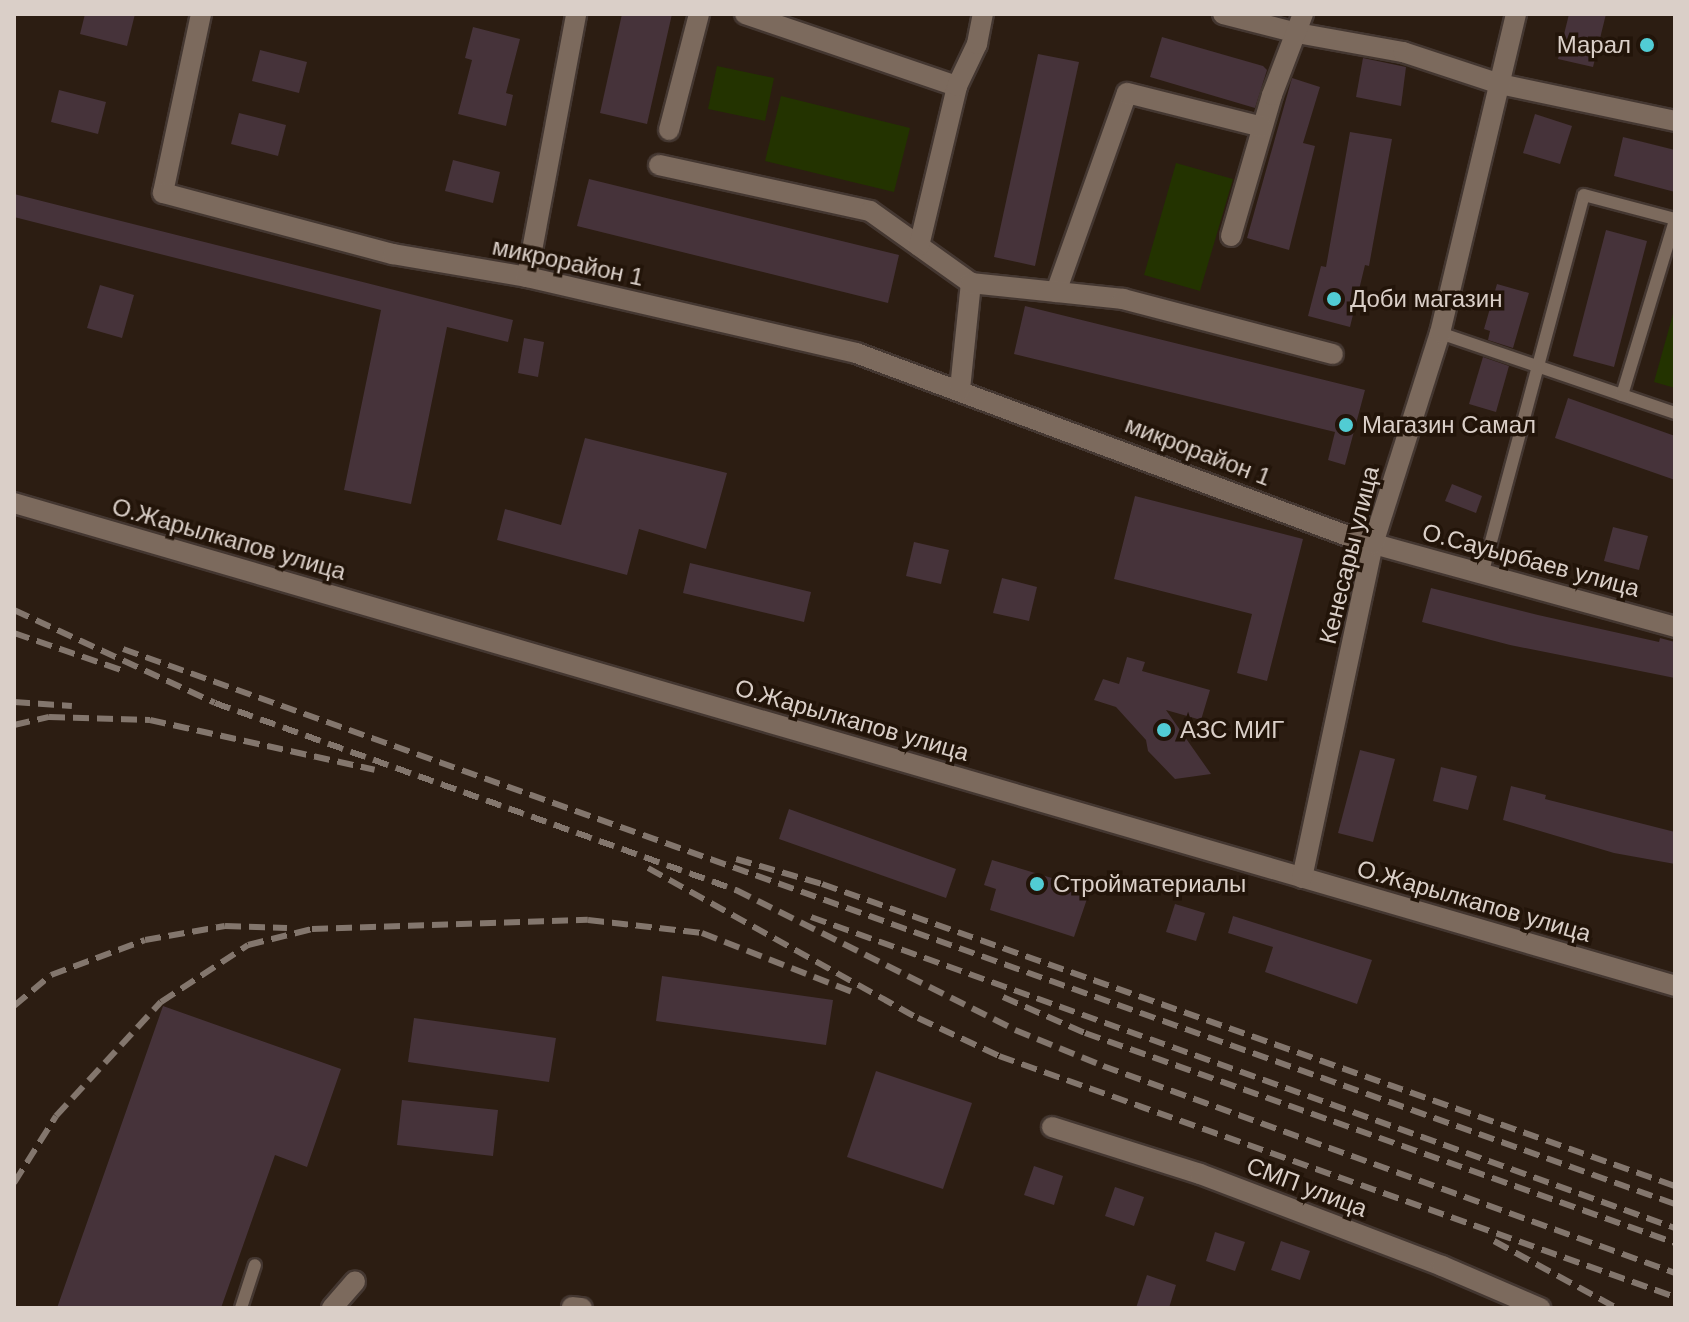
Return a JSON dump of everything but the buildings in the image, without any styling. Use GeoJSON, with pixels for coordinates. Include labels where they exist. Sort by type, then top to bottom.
{"type":"FeatureCollection","features":[{"type":"Feature","properties":{"kind":"street","name":"микрорайон 1"},"geometry":{"type":"LineString","coordinates":[[201,14],[163,193],[393,254],[527,277],[856,353],[1373,544]]}},
{"type":"Feature","properties":{"kind":"street"},"geometry":{"type":"LineString","coordinates":[[527,277],[576,14]]}},
{"type":"Feature","properties":{"kind":"street"},"geometry":{"type":"LineString","coordinates":[[669,130],[699,14]]}},
{"type":"Feature","properties":{"kind":"street"},"geometry":{"type":"LineString","coordinates":[[745,14],[957,86]]}},
{"type":"Feature","properties":{"kind":"street"},"geometry":{"type":"LineString","coordinates":[[919,246],[957,86],[977,44],[983,14]]}},
{"type":"Feature","properties":{"kind":"street"},"geometry":{"type":"LineString","coordinates":[[1223,14],[1300,23],[1500,84],[1675,121]]}},
{"type":"Feature","properties":{"kind":"street","name":"Кенесары улица"},"geometry":{"type":"LineString","coordinates":[[1302,878],[1373,544],[1440,333],[1516,14]]}},
{"type":"Feature","properties":{"kind":"street"},"geometry":{"type":"LineString","coordinates":[[1231,236],[1262,127],[1300,23]]}},
{"type":"Feature","properties":{"kind":"street"},"geometry":{"type":"LineString","coordinates":[[1056,292],[1127,93],[1262,127]]}},
{"type":"Feature","properties":{"kind":"street"},"geometry":{"type":"LineString","coordinates":[[659,165],[870,211],[971,283],[1123,299],[1333,354]]}},
{"type":"Feature","properties":{"kind":"street"},"geometry":{"type":"LineString","coordinates":[[960,389],[971,283]]}},
{"type":"Feature","properties":{"kind":"street","name":"О.Жарылкапов улица"},"geometry":{"type":"LineString","coordinates":[[14,503],[1675,986]]}},
{"type":"Feature","properties":{"kind":"street","name":"О.Сауырбаев улица"},"geometry":{"type":"LineString","coordinates":[[1373,544],[1675,627]]}},
{"type":"Feature","properties":{"kind":"street","name":"СМП улица"},"geometry":{"type":"LineString","coordinates":[[1052,1127],[1200,1174],[1442,1266],[1540,1308]]}},
{"type":"Feature","properties":{"kind":"street"},"geometry":{"type":"LineString","coordinates":[[332,1308],[355,1282]]}},
{"type":"Feature","properties":{"kind":"street"},"geometry":{"type":"LineString","coordinates":[[572,1307],[582,1308]]}},
{"type":"Feature","properties":{"kind":"lane"},"geometry":{"type":"LineString","coordinates":[[1482,575],[1584,195],[1675,220],[1622,395]]}},
{"type":"Feature","properties":{"kind":"lane"},"geometry":{"type":"LineString","coordinates":[[1440,333],[1675,413]]}},
{"type":"Feature","properties":{"kind":"lane"},"geometry":{"type":"LineString","coordinates":[[241,1308],[255,1265]]}},
{"type":"Feature","properties":{"kind":"green space"},"geometry":{"type":"Polygon","coordinates":[[[717,66],[774,78],[765,121],[708,109],[717,66]]]}},
{"type":"Feature","properties":{"kind":"green space"},"geometry":{"type":"Polygon","coordinates":[[[781,96],[910,128],[894,192],[765,161],[781,96]]]}},
{"type":"Feature","properties":{"kind":"green space"},"geometry":{"type":"Polygon","coordinates":[[[1176,163],[1233,179],[1200,291],[1144,275],[1176,163]]]}},
{"type":"Feature","properties":{"kind":"green space"},"geometry":{"type":"Polygon","coordinates":[[[1675,307],[1675,388],[1654,382],[1675,307]]]}},
{"type":"Feature","properties":{"kind":"railway"},"geometry":{"type":"LineString","coordinates":[[14,610],[215,703],[736,890],[1015,1030],[1103,1066],[1675,1273]]}},
{"type":"Feature","properties":{"kind":"railway"},"geometry":{"type":"LineString","coordinates":[[14,633],[124,671]]}},
{"type":"Feature","properties":{"kind":"railway"},"geometry":{"type":"LineString","coordinates":[[123,649],[1675,1204]]}},
{"type":"Feature","properties":{"kind":"railway"},"geometry":{"type":"LineString","coordinates":[[14,702],[72,706]]}},
{"type":"Feature","properties":{"kind":"railway"},"geometry":{"type":"LineString","coordinates":[[14,725],[49,717],[150,720],[375,770]]}},
{"type":"Feature","properties":{"kind":"railway"},"geometry":{"type":"LineString","coordinates":[[736,859],[822,884],[1675,1186]]}},
{"type":"Feature","properties":{"kind":"railway"},"geometry":{"type":"LineString","coordinates":[[648,868],[918,1018],[999,1056],[1675,1297]]}},
{"type":"Feature","properties":{"kind":"railway"},"geometry":{"type":"LineString","coordinates":[[811,917],[1675,1228]]}},
{"type":"Feature","properties":{"kind":"railway"},"geometry":{"type":"LineString","coordinates":[[14,1183],[56,1116],[161,1002],[248,945],[312,929],[588,920],[702,933],[855,993]]}},
{"type":"Feature","properties":{"kind":"railway"},"geometry":{"type":"LineString","coordinates":[[14,1006],[51,975],[145,940],[225,926],[287,928]]}},
{"type":"Feature","properties":{"kind":"railway"},"geometry":{"type":"LineString","coordinates":[[1003,997],[1085,1033],[1675,1243]]}},
{"type":"Feature","properties":{"kind":"railway"},"geometry":{"type":"LineString","coordinates":[[1494,1241],[1617,1308]]}},
{"type":"Feature","properties":{"kind":"place","name":"Марал"},"geometry":{"type":"Point","coordinates":[1647,45]}},
{"type":"Feature","properties":{"kind":"place","name":"Доби магазин"},"geometry":{"type":"Point","coordinates":[1334,299]}},
{"type":"Feature","properties":{"kind":"place","name":"Магазин Самал"},"geometry":{"type":"Point","coordinates":[1346,425]}},
{"type":"Feature","properties":{"kind":"place","name":"АЗС МИГ"},"geometry":{"type":"Point","coordinates":[1164,730]}},
{"type":"Feature","properties":{"kind":"place","name":"Стройматериалы"},"geometry":{"type":"Point","coordinates":[1037,884]}}]}
